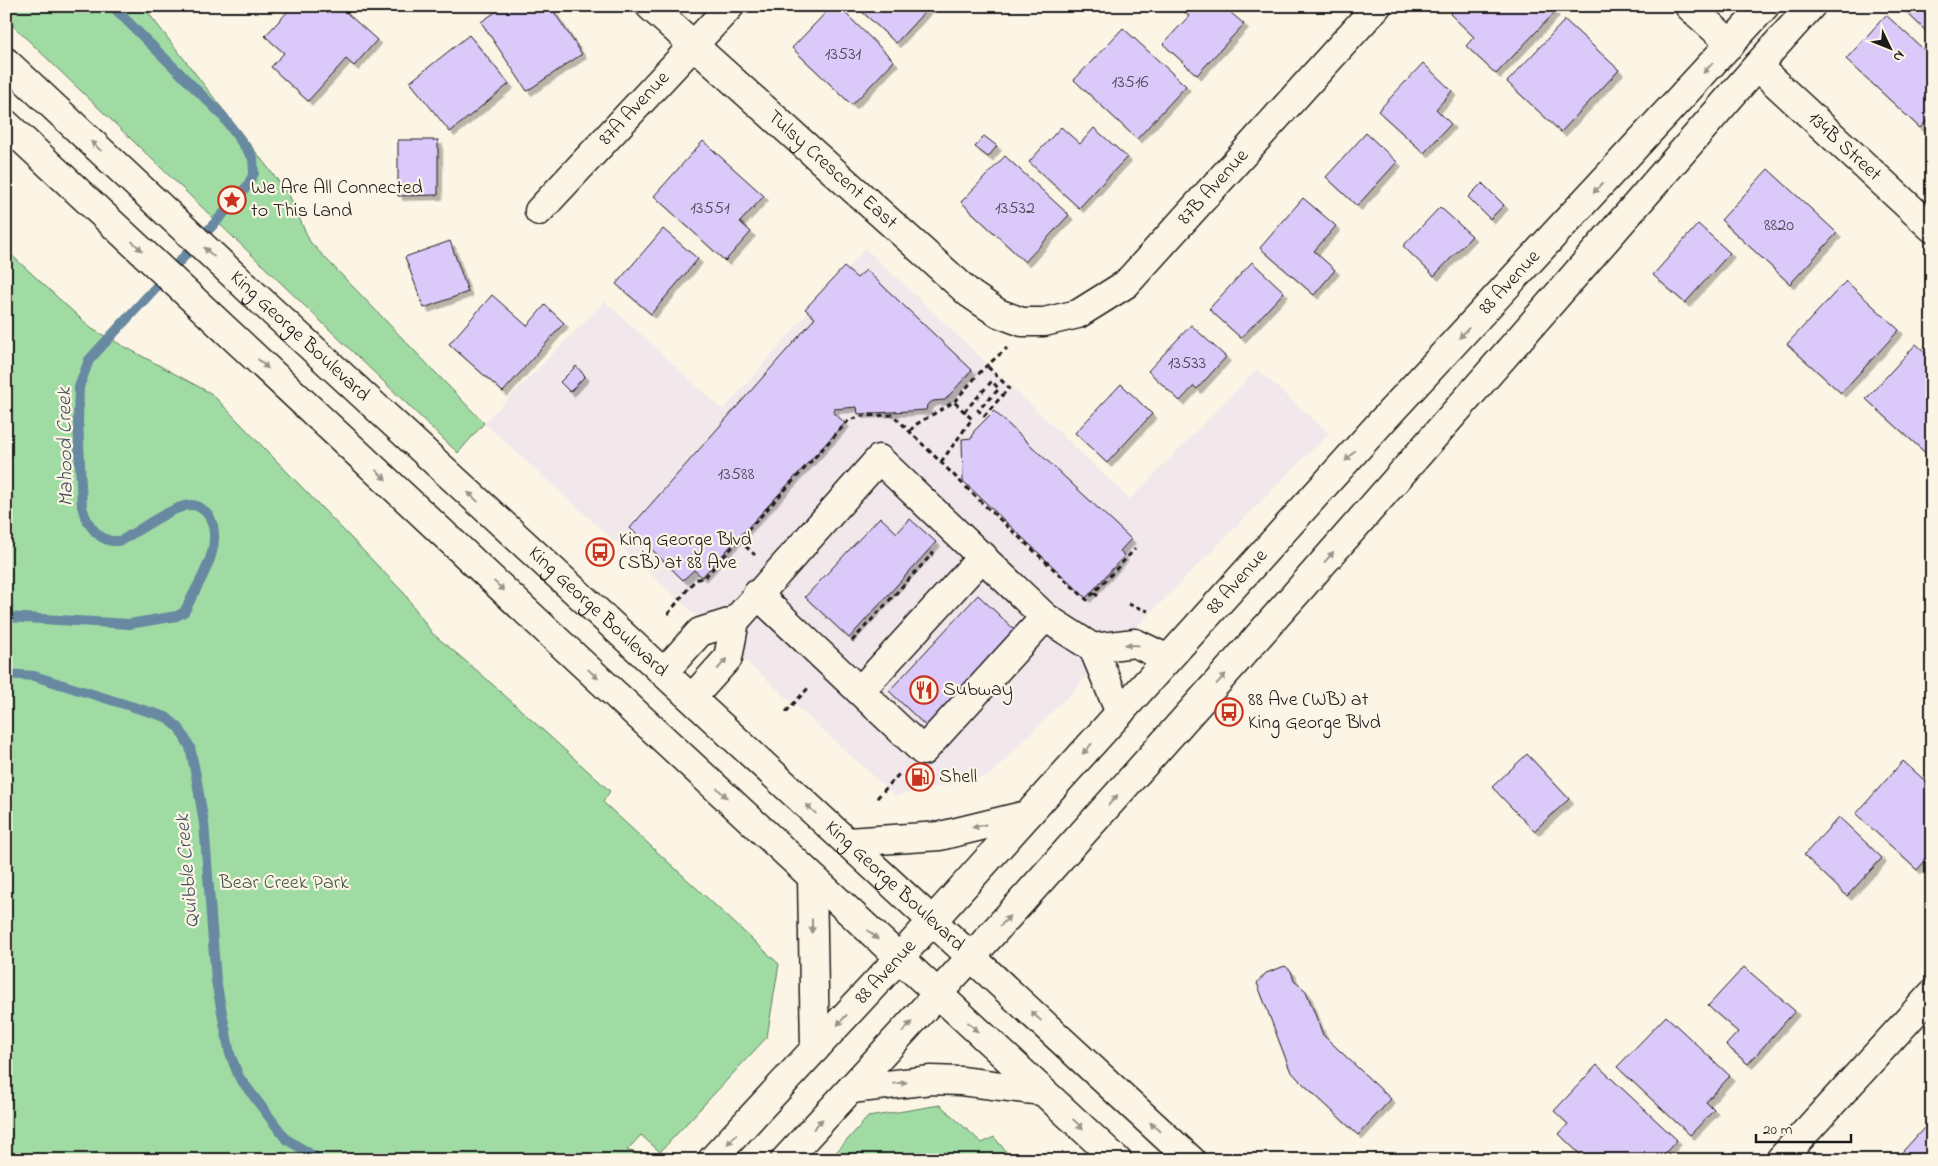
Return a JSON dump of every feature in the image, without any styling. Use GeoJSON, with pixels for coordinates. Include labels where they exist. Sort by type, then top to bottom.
{"type":"FeatureCollection","features":[{"type":"Feature","properties":{"kind":"main road","name":"Tulsy Crescent East"},"geometry":{"type":"LineString","coordinates":[[650,6],[970,294],[998,313],[1016,333]]}},
{"type":"Feature","properties":{"kind":"main road","name":"87A Avenue"},"geometry":{"type":"LineString","coordinates":[[539,211],[730,6]]}},
{"type":"Feature","properties":{"kind":"main road","name":"87B Avenue"},"geometry":{"type":"LineString","coordinates":[[1016,333],[1044,322],[1078,314],[1126,284],[1377,6]]}},
{"type":"Feature","properties":{"kind":"main road"},"geometry":{"type":"LineString","coordinates":[[1689,6],[1730,44]]}},
{"type":"Feature","properties":{"kind":"main road","name":"88 Avenue"},"geometry":{"type":"LineString","coordinates":[[712,1160],[899,958],[1390,413],[1765,6]]}},
{"type":"Feature","properties":{"kind":"main road"},"geometry":{"type":"LineString","coordinates":[[785,1160],[972,957],[1290,602],[1811,6]]}},
{"type":"Feature","properties":{"kind":"main road","name":"King George Boulevard"},"geometry":{"type":"LineString","coordinates":[[6,62],[258,298],[1191,1160]]}},
{"type":"Feature","properties":{"kind":"main road","name":"134B Street"},"geometry":{"type":"LineString","coordinates":[[1757,66],[1932,228]]}},
{"type":"Feature","properties":{"kind":"main road"},"geometry":{"type":"LineString","coordinates":[[7,127],[1117,1160]]}},
{"type":"Feature","properties":{"kind":"main road"},"geometry":{"type":"LineString","coordinates":[[692,698],[728,658],[734,621],[879,459],[1045,617],[1093,648],[1120,712]]}},
{"type":"Feature","properties":{"kind":"main road"},"geometry":{"type":"LineString","coordinates":[[860,690],[983,556]]}},
{"type":"Feature","properties":{"kind":"main road"},"geometry":{"type":"LineString","coordinates":[[757,594],[923,750],[1045,617]]}},
{"type":"Feature","properties":{"kind":"main road"},"geometry":{"type":"LineString","coordinates":[[664,672],[700,632],[734,621]]}},
{"type":"Feature","properties":{"kind":"main road"},"geometry":{"type":"LineString","coordinates":[[1093,648],[1135,643],[1168,659]]}},
{"type":"Feature","properties":{"kind":"main road"},"geometry":{"type":"LineString","coordinates":[[847,842],[940,836],[1026,815]]}},
{"type":"Feature","properties":{"kind":"main road"},"geometry":{"type":"LineString","coordinates":[[812,878],[815,1049]]}},
{"type":"Feature","properties":{"kind":"main road"},"geometry":{"type":"LineString","coordinates":[[1780,1160],[1932,994]]}},
{"type":"Feature","properties":{"kind":"main road"},"geometry":{"type":"LineString","coordinates":[[851,1089],[931,1080],[961,1081],[1042,1091]]}},
{"type":"Feature","properties":{"kind":"path"},"geometry":{"type":"LineString","coordinates":[[910,431],[915,425],[954,402],[1016,333]]}},
{"type":"Feature","properties":{"kind":"path"},"geometry":{"type":"LineString","coordinates":[[964,412],[992,381],[998,389],[978,410],[984,416],[1009,388],[987,366]]}},
{"type":"Feature","properties":{"kind":"path"},"geometry":{"type":"LineString","coordinates":[[941,462],[972,419],[954,402]]}},
{"type":"Feature","properties":{"kind":"path"},"geometry":{"type":"LineString","coordinates":[[668,614],[695,580],[705,578],[850,420],[862,416],[893,415],[1087,600],[1135,549]]}},
{"type":"Feature","properties":{"kind":"path"},"geometry":{"type":"LineString","coordinates":[[739,540],[756,556]]}},
{"type":"Feature","properties":{"kind":"path"},"geometry":{"type":"LineString","coordinates":[[850,643],[936,551]]}},
{"type":"Feature","properties":{"kind":"path"},"geometry":{"type":"LineString","coordinates":[[1094,592],[1098,596]]}},
{"type":"Feature","properties":{"kind":"path"},"geometry":{"type":"LineString","coordinates":[[1128,604],[1148,611]]}},
{"type":"Feature","properties":{"kind":"path"},"geometry":{"type":"LineString","coordinates":[[786,712],[812,683]]}},
{"type":"Feature","properties":{"kind":"path"},"geometry":{"type":"LineString","coordinates":[[877,798],[900,773]]}},
{"type":"Feature","properties":{"kind":"shaded area"},"geometry":{"type":"Polygon","coordinates":[[[865,248],[1130,499],[1257,369],[1329,433],[989,776],[895,796],[484,423],[605,301],[723,410],[865,248]]]}},
{"type":"Feature","properties":{"kind":"green space"},"geometry":{"type":"Polygon","coordinates":[[[6,6],[143,6],[289,195],[310,242],[484,423],[458,453],[6,19],[6,6]]]}},
{"type":"Feature","properties":{"kind":"green space","name":"Bear Creek Park"},"geometry":{"type":"Polygon","coordinates":[[[6,250],[92,329],[212,394],[404,593],[432,633],[481,674],[610,791],[603,802],[779,964],[767,1037],[660,1152],[641,1135],[627,1150],[648,1157],[646,1160],[6,1160],[6,250]]]}},
{"type":"Feature","properties":{"kind":"green space"},"geometry":{"type":"Polygon","coordinates":[[[940,1105],[982,1143],[994,1137],[1013,1160],[829,1160],[868,1117],[940,1105]]]}},
{"type":"Feature","properties":{"kind":"building"},"geometry":{"type":"Polygon","coordinates":[[[293,6],[317,6],[321,10],[324,6],[339,6],[377,40],[354,66],[346,59],[308,101],[271,67],[284,53],[265,36],[293,6]]]}},
{"type":"Feature","properties":{"kind":"building"},"geometry":{"type":"Polygon","coordinates":[[[504,6],[550,6],[582,54],[527,91],[481,22],[504,6]]]}},
{"type":"Feature","properties":{"kind":"building"},"geometry":{"type":"Polygon","coordinates":[[[832,6],[838,6],[894,61],[852,105],[792,48],[832,6]]]}},
{"type":"Feature","properties":{"kind":"building"},"geometry":{"type":"Polygon","coordinates":[[[856,6],[930,6],[896,43],[856,6]]]}},
{"type":"Feature","properties":{"kind":"building"},"geometry":{"type":"Polygon","coordinates":[[[1178,6],[1223,6],[1244,24],[1197,75],[1163,44],[1189,16],[1178,6]]]}},
{"type":"Feature","properties":{"kind":"building"},"geometry":{"type":"Polygon","coordinates":[[[1457,6],[1550,6],[1555,12],[1496,74],[1466,46],[1474,37],[1450,14],[1457,6]]]}},
{"type":"Feature","properties":{"kind":"building"},"geometry":{"type":"Polygon","coordinates":[[[1900,6],[1932,6],[1932,27],[1927,32],[1900,6]]]}},
{"type":"Feature","properties":{"kind":"building"},"geometry":{"type":"Polygon","coordinates":[[[1886,15],[1932,57],[1932,115],[1920,128],[1846,59],[1886,15]]]}},
{"type":"Feature","properties":{"kind":"building"},"geometry":{"type":"Polygon","coordinates":[[[1565,20],[1619,70],[1561,132],[1507,82],[1565,20]]]}},
{"type":"Feature","properties":{"kind":"building"},"geometry":{"type":"Polygon","coordinates":[[[1123,28],[1186,86],[1137,139],[1074,80],[1123,28]]]}},
{"type":"Feature","properties":{"kind":"building"},"geometry":{"type":"Polygon","coordinates":[[[469,35],[509,84],[450,132],[410,82],[469,35]]]}},
{"type":"Feature","properties":{"kind":"building"},"geometry":{"type":"Polygon","coordinates":[[[1423,63],[1452,91],[1436,109],[1451,124],[1424,153],[1378,111],[1423,63]]]}},
{"type":"Feature","properties":{"kind":"building"},"geometry":{"type":"Polygon","coordinates":[[[1061,127],[1080,144],[1094,128],[1127,157],[1079,208],[1029,162],[1061,127]]]}},
{"type":"Feature","properties":{"kind":"building"},"geometry":{"type":"Polygon","coordinates":[[[1366,133],[1397,162],[1357,206],[1326,177],[1366,133]]]}},
{"type":"Feature","properties":{"kind":"building"},"geometry":{"type":"Polygon","coordinates":[[[984,136],[997,146],[988,157],[975,147],[984,136]]]}},
{"type":"Feature","properties":{"kind":"building"},"geometry":{"type":"Polygon","coordinates":[[[398,140],[438,140],[438,195],[398,196],[398,140]]]}},
{"type":"Feature","properties":{"kind":"building"},"geometry":{"type":"Polygon","coordinates":[[[703,141],[764,196],[740,222],[751,232],[725,261],[654,196],[703,141]]]}},
{"type":"Feature","properties":{"kind":"building"},"geometry":{"type":"Polygon","coordinates":[[[1005,156],[1069,215],[1025,262],[961,202],[1005,156]]]}},
{"type":"Feature","properties":{"kind":"building"},"geometry":{"type":"Polygon","coordinates":[[[1768,169],[1837,233],[1790,284],[1721,220],[1768,169]]]}},
{"type":"Feature","properties":{"kind":"building"},"geometry":{"type":"Polygon","coordinates":[[[1482,183],[1504,205],[1490,219],[1468,197],[1482,183]]]}},
{"type":"Feature","properties":{"kind":"building"},"geometry":{"type":"Polygon","coordinates":[[[1303,198],[1336,226],[1314,251],[1335,270],[1314,295],[1260,248],[1303,198]]]}},
{"type":"Feature","properties":{"kind":"building"},"geometry":{"type":"Polygon","coordinates":[[[1440,207],[1472,236],[1434,276],[1403,246],[1440,207]]]}},
{"type":"Feature","properties":{"kind":"building"},"geometry":{"type":"Polygon","coordinates":[[[1698,224],[1730,253],[1685,303],[1653,275],[1698,224]]]}},
{"type":"Feature","properties":{"kind":"building"},"geometry":{"type":"Polygon","coordinates":[[[663,229],[698,259],[651,314],[616,284],[663,229]]]}},
{"type":"Feature","properties":{"kind":"building"},"geometry":{"type":"Polygon","coordinates":[[[450,241],[468,292],[424,308],[405,257],[450,241]]]}},
{"type":"Feature","properties":{"kind":"building"},"geometry":{"type":"Polygon","coordinates":[[[1252,262],[1284,292],[1241,338],[1209,309],[1252,262]]]}},
{"type":"Feature","properties":{"kind":"building"},"geometry":{"type":"Polygon","coordinates":[[[844,267],[857,278],[866,270],[972,370],[945,400],[933,401],[927,405],[926,410],[858,414],[857,407],[834,409],[834,413],[845,423],[702,577],[694,570],[683,580],[630,528],[815,318],[805,309],[844,267]]]}},
{"type":"Feature","properties":{"kind":"building"},"geometry":{"type":"Polygon","coordinates":[[[1846,281],[1899,330],[1841,393],[1787,344],[1846,281]]]}},
{"type":"Feature","properties":{"kind":"building"},"geometry":{"type":"Polygon","coordinates":[[[492,295],[527,326],[545,305],[564,323],[503,392],[449,344],[492,295]]]}},
{"type":"Feature","properties":{"kind":"building"},"geometry":{"type":"Polygon","coordinates":[[[1191,325],[1226,357],[1197,389],[1194,386],[1180,401],[1148,371],[1191,325]]]}},
{"type":"Feature","properties":{"kind":"building"},"geometry":{"type":"Polygon","coordinates":[[[1916,344],[1932,358],[1932,455],[1930,457],[1866,399],[1916,344]]]}},
{"type":"Feature","properties":{"kind":"building"},"geometry":{"type":"Polygon","coordinates":[[[576,366],[585,376],[570,392],[560,382],[576,366]]]}},
{"type":"Feature","properties":{"kind":"building"},"geometry":{"type":"Polygon","coordinates":[[[1121,384],[1152,414],[1107,463],[1075,433],[1121,384]]]}},
{"type":"Feature","properties":{"kind":"building"},"geometry":{"type":"Polygon","coordinates":[[[994,411],[1131,539],[1120,551],[1124,556],[1086,598],[963,481],[962,439],[972,438],[974,431],[994,411]]]}},
{"type":"Feature","properties":{"kind":"building"},"geometry":{"type":"Polygon","coordinates":[[[880,517],[897,533],[910,519],[936,542],[849,638],[805,597],[880,517]]]}},
{"type":"Feature","properties":{"kind":"building"},"geometry":{"type":"Polygon","coordinates":[[[978,595],[1018,633],[929,729],[889,691],[978,595]]]}},
{"type":"Feature","properties":{"kind":"building"},"geometry":{"type":"Polygon","coordinates":[[[1527,754],[1569,799],[1534,831],[1492,787],[1527,754]]]}},
{"type":"Feature","properties":{"kind":"building"},"geometry":{"type":"Polygon","coordinates":[[[1903,761],[1932,787],[1932,853],[1917,870],[1856,814],[1903,761]]]}},
{"type":"Feature","properties":{"kind":"building"},"geometry":{"type":"Polygon","coordinates":[[[1839,817],[1882,858],[1847,896],[1804,855],[1839,817]]]}},
{"type":"Feature","properties":{"kind":"building"},"geometry":{"type":"Polygon","coordinates":[[[1285,966],[1291,971],[1294,981],[1306,991],[1323,1035],[1391,1099],[1358,1135],[1290,1070],[1257,983],[1266,973],[1285,966]]]}},
{"type":"Feature","properties":{"kind":"building"},"geometry":{"type":"Polygon","coordinates":[[[1744,967],[1795,1011],[1748,1064],[1726,1045],[1738,1032],[1708,1006],[1744,967]]]}},
{"type":"Feature","properties":{"kind":"building"},"geometry":{"type":"Polygon","coordinates":[[[1666,1016],[1730,1076],[1706,1102],[1714,1110],[1690,1135],[1617,1067],[1666,1016]]]}},
{"type":"Feature","properties":{"kind":"building"},"geometry":{"type":"Polygon","coordinates":[[[1597,1065],[1677,1140],[1659,1160],[1586,1160],[1559,1134],[1568,1124],[1554,1111],[1597,1065]]]}},
{"type":"Feature","properties":{"kind":"building"},"geometry":{"type":"Polygon","coordinates":[[[1924,1128],[1932,1136],[1932,1160],[1895,1160],[1924,1128]]]}},
{"type":"Feature","properties":{"kind":"waterway","name":"Mahood Creek"},"geometry":{"type":"LineString","coordinates":[[6,617],[129,624],[177,616],[184,612],[188,605],[213,550],[213,527],[209,516],[195,505],[183,506],[122,540],[114,541],[101,537],[91,527],[82,507],[78,420],[79,387],[89,360],[235,201],[248,185],[254,173],[253,158],[222,115],[112,6]]}},
{"type":"Feature","properties":{"kind":"waterway","name":"Quibble Creek"},"geometry":{"type":"LineString","coordinates":[[6,674],[34,676],[166,717],[179,728],[190,747],[204,823],[216,981],[230,1054],[239,1077],[286,1139],[320,1160]]}},
{"type":"Feature","properties":{"kind":"place","name":"We Are All Connected to This Land"},"geometry":{"type":"Point","coordinates":[232,200]}},
{"type":"Feature","properties":{"kind":"place","name":"King George Blvd (SB) at 88 Ave"},"geometry":{"type":"Point","coordinates":[600,552]}},
{"type":"Feature","properties":{"kind":"place","name":"Subway"},"geometry":{"type":"Point","coordinates":[924,690]}},
{"type":"Feature","properties":{"kind":"place","name":"88 Ave (WB) at King George Blvd"},"geometry":{"type":"Point","coordinates":[1229,712]}},
{"type":"Feature","properties":{"kind":"place","name":"Shell"},"geometry":{"type":"Point","coordinates":[920,777]}}]}
